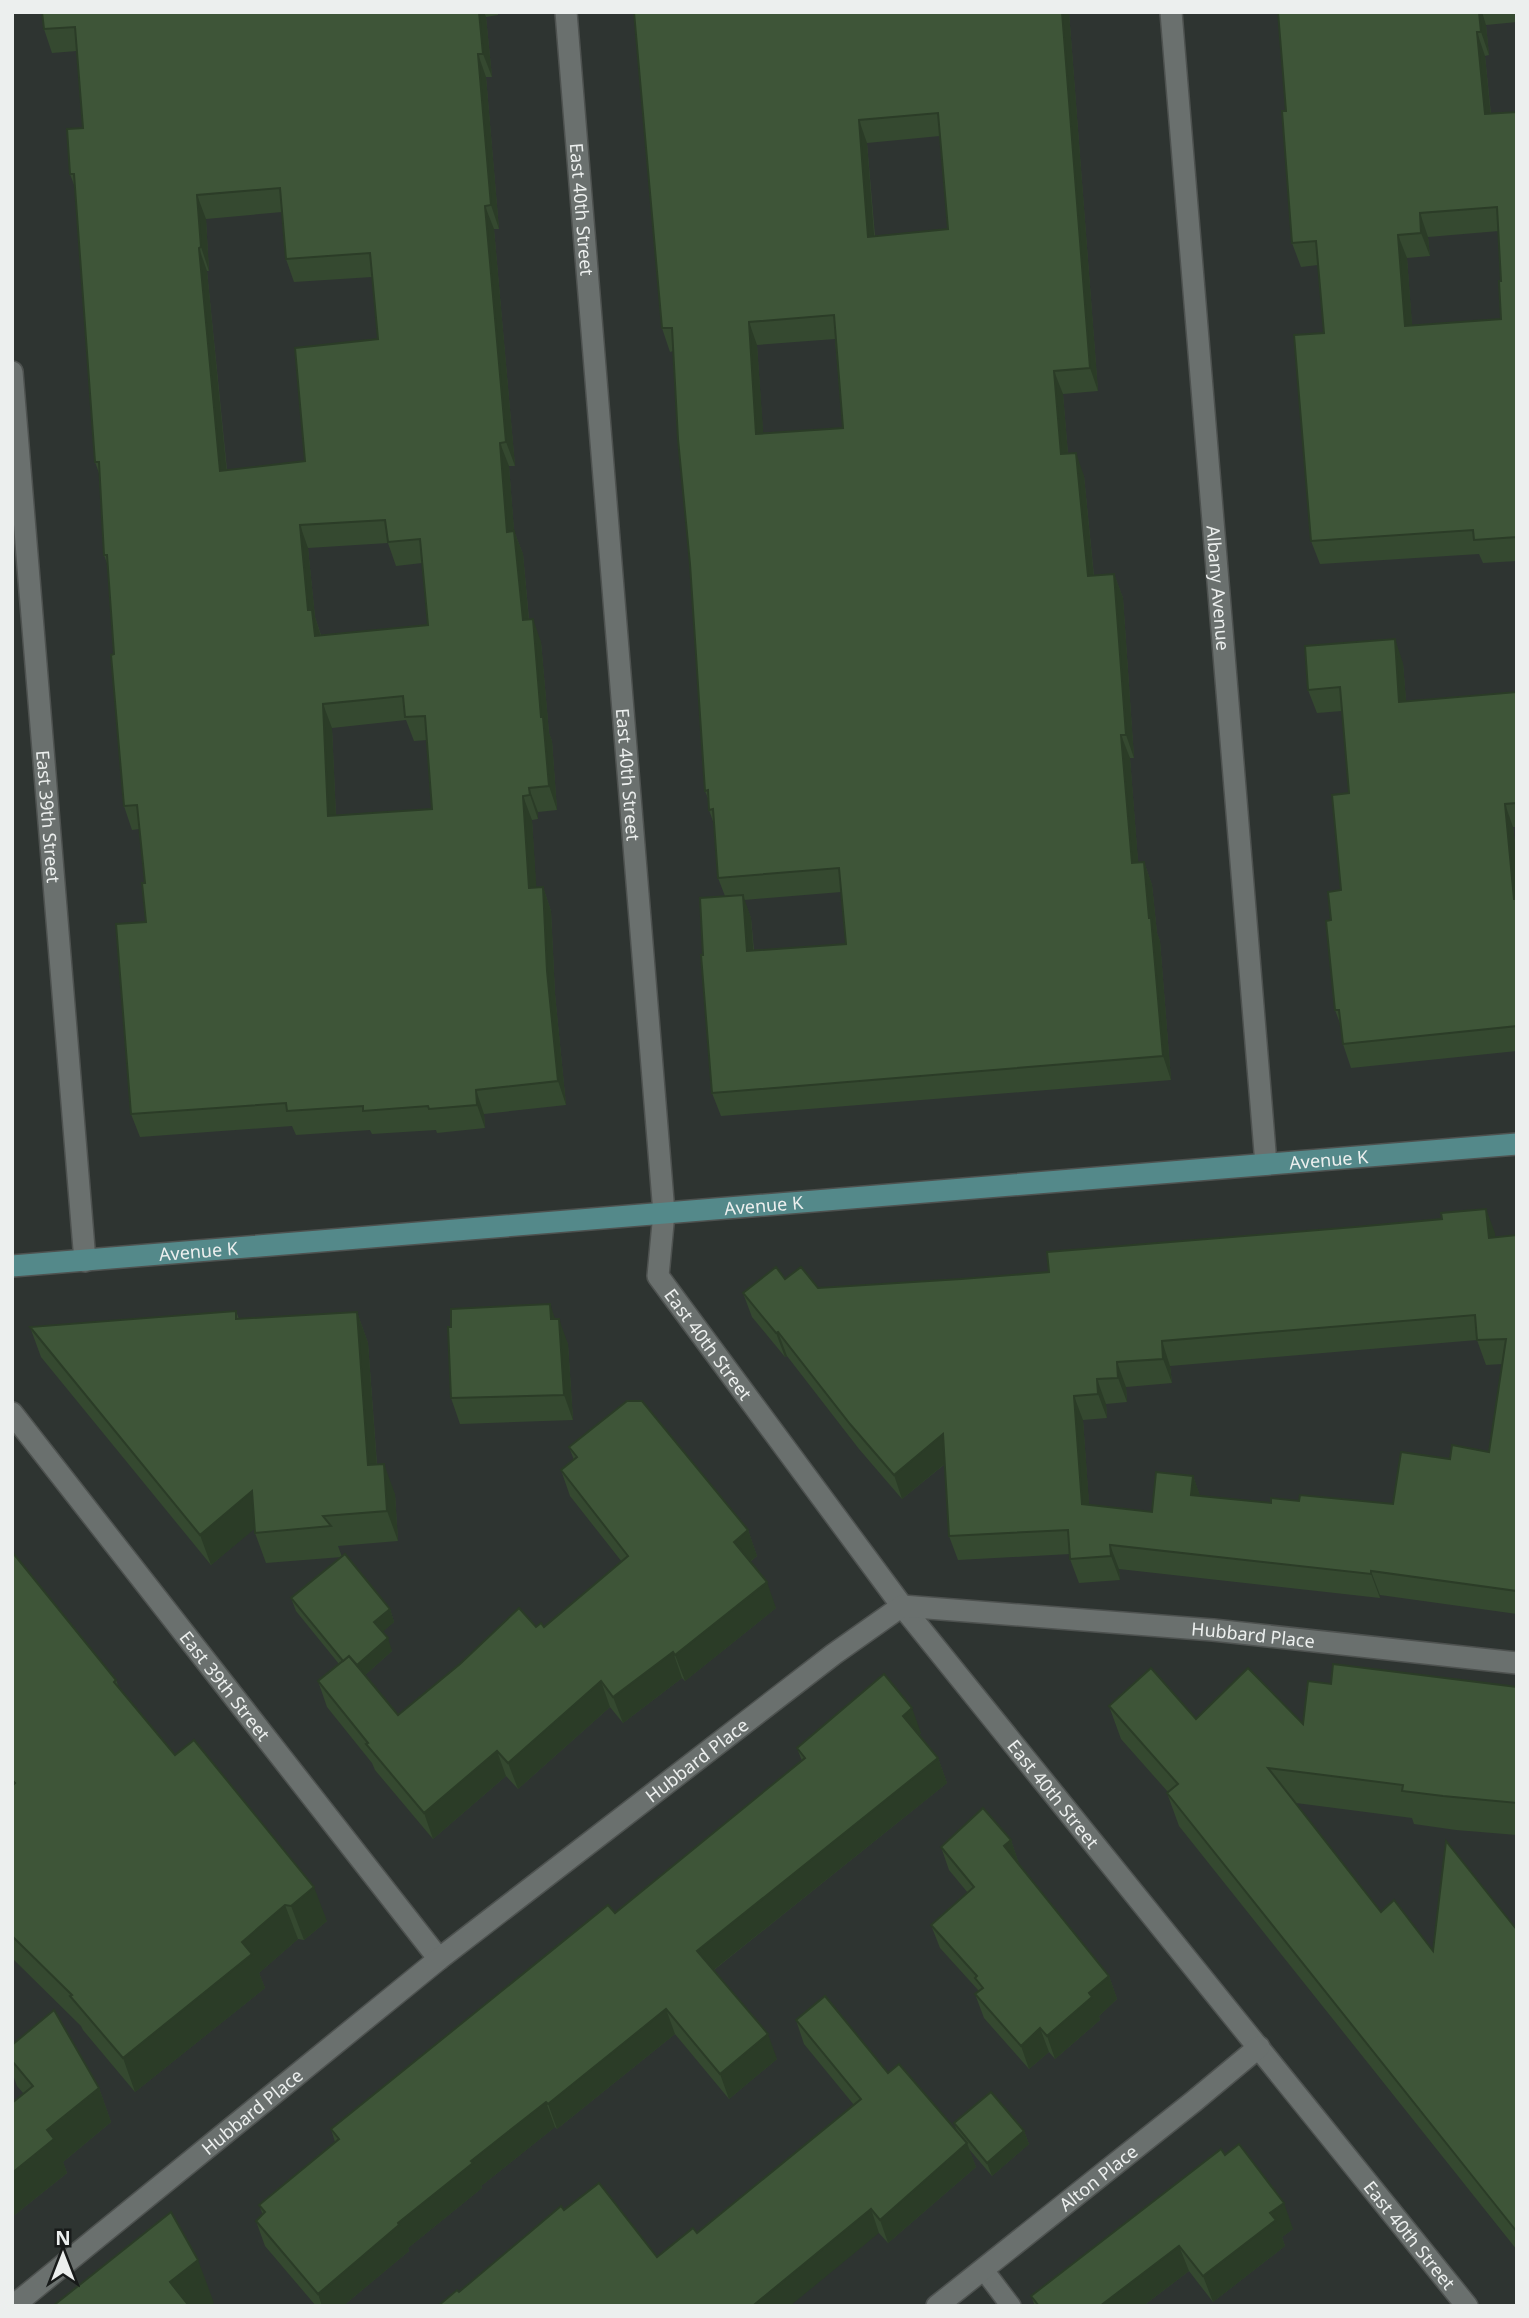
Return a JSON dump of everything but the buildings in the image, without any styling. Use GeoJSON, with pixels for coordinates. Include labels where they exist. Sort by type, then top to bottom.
{"type":"FeatureCollection","features":[{"type":"Feature","properties":{"kind":"street","name":"East 40th Street"},"geometry":{"type":"LineString","coordinates":[[566,12],[664,1213],[658,1276],[902,1606],[1467,2306]]}},
{"type":"Feature","properties":{"kind":"street","name":"Albany Avenue"},"geometry":{"type":"LineString","coordinates":[[1171,12],[1266,1164]]}},
{"type":"Feature","properties":{"kind":"street","name":"East 39th Street"},"geometry":{"type":"LineString","coordinates":[[12,372],[85,1261]]}},
{"type":"Feature","properties":{"kind":"street","name":"Avenue K"},"geometry":{"type":"LineString","coordinates":[[12,1266],[1517,1144]]}},
{"type":"Feature","properties":{"kind":"street","name":"East 39th Street"},"geometry":{"type":"LineString","coordinates":[[12,1413],[439,1959]]}},
{"type":"Feature","properties":{"kind":"street","name":"Hubbard Place"},"geometry":{"type":"LineString","coordinates":[[13,2306],[439,1959],[834,1654],[902,1606],[1213,1630],[1517,1663]]}},
{"type":"Feature","properties":{"kind":"street","name":"Alton Place"},"geometry":{"type":"LineString","coordinates":[[937,2306],[1259,2047]]}},
{"type":"Feature","properties":{"kind":"lane"},"geometry":{"type":"LineString","coordinates":[[983,2269],[1011,2306]]}}]}
